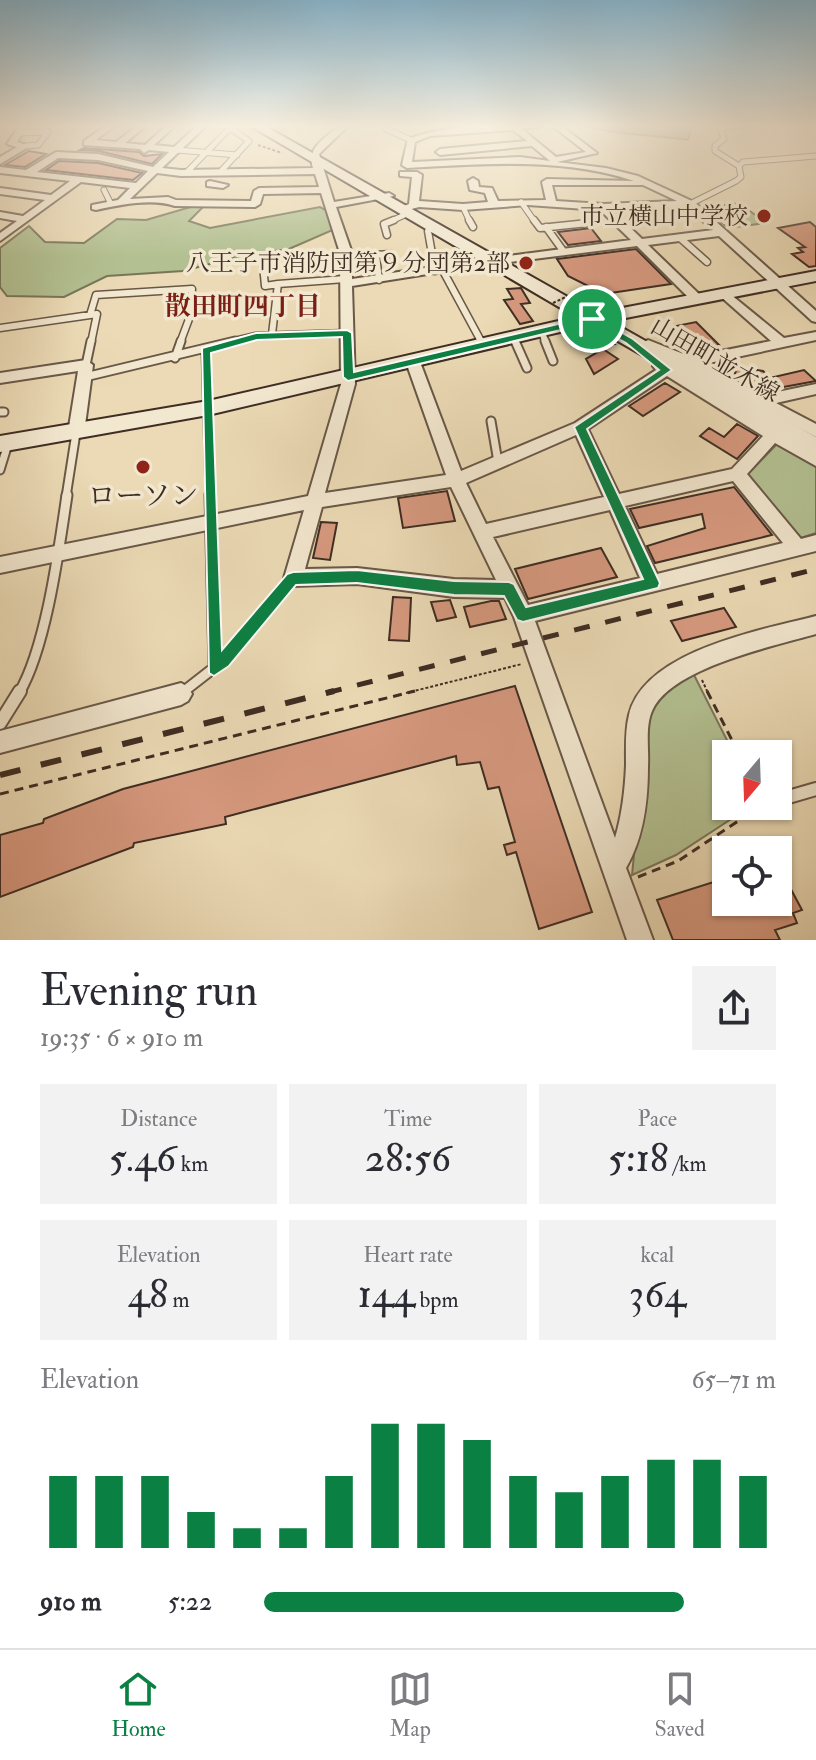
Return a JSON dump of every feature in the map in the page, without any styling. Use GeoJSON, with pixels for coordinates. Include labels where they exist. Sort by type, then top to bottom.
{"type":"FeatureCollection","features":[{"type":"Feature","properties":{"kind":"street"},"geometry":{"type":"LineString","coordinates":[[28,173],[34,169]]}},
{"type":"Feature","properties":{"kind":"street"},"geometry":{"type":"LineString","coordinates":[[149,169],[187,172],[294,169]]}},
{"type":"Feature","properties":{"kind":"street"},"geometry":{"type":"LineString","coordinates":[[318,169],[346,253],[348,377],[293,578],[357,576],[454,588],[509,589]]}},
{"type":"Feature","properties":{"kind":"street","name":"山田町並木線"},"geometry":{"type":"LineString","coordinates":[[331,169],[408,208],[596,318],[816,439]]}},
{"type":"Feature","properties":{"kind":"street"},"geometry":{"type":"LineString","coordinates":[[589,169],[646,184],[690,204],[816,318]]}},
{"type":"Feature","properties":{"kind":"street"},"geometry":{"type":"LineString","coordinates":[[0,170],[136,186]]}},
{"type":"Feature","properties":{"kind":"street"},"geometry":{"type":"LineString","coordinates":[[116,202],[154,170]]}},
{"type":"Feature","properties":{"kind":"street"},"geometry":{"type":"LineString","coordinates":[[217,184],[222,170]]}},
{"type":"Feature","properties":{"kind":"street"},"geometry":{"type":"LineString","coordinates":[[403,174],[417,175],[408,208],[521,202],[603,207],[690,204]]}},
{"type":"Feature","properties":{"kind":"street"},"geometry":{"type":"LineString","coordinates":[[0,238],[79,179]]}},
{"type":"Feature","properties":{"kind":"street"},"geometry":{"type":"LineString","coordinates":[[473,181],[475,190],[489,190],[494,204]]}},
{"type":"Feature","properties":{"kind":"street"},"geometry":{"type":"LineString","coordinates":[[552,203],[547,182],[646,184]]}},
{"type":"Feature","properties":{"kind":"street"},"geometry":{"type":"LineString","coordinates":[[96,207],[116,202],[168,200],[175,203],[255,204],[259,191],[326,190]]}},
{"type":"Feature","properties":{"kind":"street"},"geometry":{"type":"LineString","coordinates":[[0,191],[52,198]]}},
{"type":"Feature","properties":{"kind":"street"},"geometry":{"type":"LineString","coordinates":[[331,205],[386,197]]}},
{"type":"Feature","properties":{"kind":"street"},"geometry":{"type":"LineString","coordinates":[[603,207],[696,298]]}},
{"type":"Feature","properties":{"kind":"street","name":"山田町並木線"},"geometry":{"type":"LineString","coordinates":[[408,208],[434,227],[497,260]]}},
{"type":"Feature","properties":{"kind":"street"},"geometry":{"type":"LineString","coordinates":[[0,215],[25,219]]}},
{"type":"Feature","properties":{"kind":"street"},"geometry":{"type":"LineString","coordinates":[[345,281],[379,280],[497,260],[722,232]]}},
{"type":"Feature","properties":{"kind":"street"},"geometry":{"type":"LineString","coordinates":[[4,443],[208,408],[596,318],[816,276]]}},
{"type":"Feature","properties":{"kind":"street"},"geometry":{"type":"LineString","coordinates":[[724,293],[781,343]]}},
{"type":"Feature","properties":{"kind":"street"},"geometry":{"type":"LineString","coordinates":[[690,362],[816,336]]}},
{"type":"Feature","properties":{"kind":"street"},"geometry":{"type":"LineString","coordinates":[[639,342],[690,362],[816,431]]}},
{"type":"Feature","properties":{"kind":"street"},"geometry":{"type":"LineString","coordinates":[[639,342],[666,370],[816,460]]}},
{"type":"Feature","properties":{"kind":"street","name":"山田町並木線"},"geometry":{"type":"LineString","coordinates":[[639,342],[816,447]]}},
{"type":"Feature","properties":{"kind":"street"},"geometry":{"type":"LineString","coordinates":[[413,362],[456,480],[523,615],[640,940]]}},
{"type":"Feature","properties":{"kind":"street"},"geometry":{"type":"LineString","coordinates":[[0,565],[315,501],[456,480],[580,427],[666,370]]}},
{"type":"Feature","properties":{"kind":"street"},"geometry":{"type":"LineString","coordinates":[[0,378],[86,371],[76,433]]}},
{"type":"Feature","properties":{"kind":"street"},"geometry":{"type":"LineString","coordinates":[[761,401],[816,389]]}},
{"type":"Feature","properties":{"kind":"street"},"geometry":{"type":"LineString","coordinates":[[580,427],[652,583]]}},
{"type":"Feature","properties":{"kind":"street"},"geometry":{"type":"LineString","coordinates":[[483,532],[737,474],[774,434]]}},
{"type":"Feature","properties":{"kind":"street"},"geometry":{"type":"LineString","coordinates":[[737,474],[807,545]]}},
{"type":"Feature","properties":{"kind":"street"},"geometry":{"type":"LineString","coordinates":[[523,615],[807,545]]}},
{"type":"Feature","properties":{"kind":"street"},"geometry":{"type":"LineString","coordinates":[[616,877],[626,848],[637,783],[640,710],[650,694],[692,662],[816,625]]}},
{"type":"Feature","properties":{"kind":"street"},"geometry":{"type":"LineString","coordinates":[[0,742],[181,694]]}},
{"type":"Feature","properties":{"kind":"lane"},"geometry":{"type":"LineString","coordinates":[[187,172],[190,169]]}},
{"type":"Feature","properties":{"kind":"lane"},"geometry":{"type":"LineString","coordinates":[[690,204],[703,194],[737,181],[741,177],[740,169]]}},
{"type":"Feature","properties":{"kind":"lane"},"geometry":{"type":"LineString","coordinates":[[104,190],[116,202]]}},
{"type":"Feature","properties":{"kind":"lane"},"geometry":{"type":"LineString","coordinates":[[521,202],[540,228],[588,223]]}},
{"type":"Feature","properties":{"kind":"lane"},"geometry":{"type":"LineString","coordinates":[[463,207],[473,227]]}},
{"type":"Feature","properties":{"kind":"lane"},"geometry":{"type":"LineString","coordinates":[[387,235],[384,224],[408,208]]}},
{"type":"Feature","properties":{"kind":"lane"},"geometry":{"type":"LineString","coordinates":[[434,227],[428,231],[438,270],[482,344]]}},
{"type":"Feature","properties":{"kind":"lane"},"geometry":{"type":"LineString","coordinates":[[546,227],[564,252]]}},
{"type":"Feature","properties":{"kind":"lane"},"geometry":{"type":"LineString","coordinates":[[680,238],[707,262]]}},
{"type":"Feature","properties":{"kind":"lane"},"geometry":{"type":"LineString","coordinates":[[379,280],[376,255],[391,254]]}},
{"type":"Feature","properties":{"kind":"lane"},"geometry":{"type":"LineString","coordinates":[[263,265],[265,286],[345,281]]}},
{"type":"Feature","properties":{"kind":"lane"},"geometry":{"type":"LineString","coordinates":[[272,334],[278,284]]}},
{"type":"Feature","properties":{"kind":"lane"},"geometry":{"type":"LineString","coordinates":[[90,315],[96,295],[192,289],[189,319],[175,358]]}},
{"type":"Feature","properties":{"kind":"lane"},"geometry":{"type":"LineString","coordinates":[[0,328],[97,314],[86,371],[175,358],[272,334],[305,337],[347,333]]}},
{"type":"Feature","properties":{"kind":"lane"},"geometry":{"type":"LineString","coordinates":[[541,330],[553,361]]}},
{"type":"Feature","properties":{"kind":"lane"},"geometry":{"type":"LineString","coordinates":[[513,337],[527,368]]}},
{"type":"Feature","properties":{"kind":"lane"},"geometry":{"type":"LineString","coordinates":[[206,351],[213,521],[214,667]]}},
{"type":"Feature","properties":{"kind":"lane"},"geometry":{"type":"LineString","coordinates":[[491,421],[498,462]]}},
{"type":"Feature","properties":{"kind":"lane"},"geometry":{"type":"LineString","coordinates":[[0,723],[30,674],[58,553],[76,433]]}},
{"type":"Feature","properties":{"kind":"lane"},"geometry":{"type":"LineString","coordinates":[[0,470],[4,443]]}},
{"type":"Feature","properties":{"kind":"lane"},"geometry":{"type":"LineString","coordinates":[[181,694],[234,648],[293,578]]}},
{"type":"Feature","properties":{"kind":"lane"},"geometry":{"type":"LineString","coordinates":[[792,796],[816,789]]}},
{"type":"Feature","properties":{"kind":"path"},"geometry":{"type":"LineString","coordinates":[[553,303],[570,295]]}},
{"type":"Feature","properties":{"kind":"path"},"geometry":{"type":"LineString","coordinates":[[0,794],[539,659]]}},
{"type":"Feature","properties":{"kind":"path"},"geometry":{"type":"LineString","coordinates":[[692,662],[732,740]]}},
{"type":"Feature","properties":{"kind":"path"},"geometry":{"type":"LineString","coordinates":[[616,877],[678,861],[740,820]]}},
{"type":"Feature","properties":{"kind":"green space"},"geometry":{"type":"Polygon","coordinates":[[[739,203],[766,223],[728,228],[705,208],[739,203]]]}},
{"type":"Feature","properties":{"kind":"green space"},"geometry":{"type":"Polygon","coordinates":[[[194,206],[203,207],[189,221],[210,228],[320,207],[333,214],[335,229],[289,249],[245,255],[183,271],[107,276],[64,297],[7,296],[0,287],[0,248],[29,226],[45,242],[84,243],[117,219],[146,220],[194,206]]]}},
{"type":"Feature","properties":{"kind":"green space"},"geometry":{"type":"Polygon","coordinates":[[[778,443],[816,466],[816,533],[798,539],[746,476],[778,443]]]}},
{"type":"Feature","properties":{"kind":"green space"},"geometry":{"type":"Polygon","coordinates":[[[693,673],[727,740],[712,740],[712,820],[730,820],[676,855],[632,875],[648,713],[674,683],[693,673]]]}},
{"type":"Feature","properties":{"kind":"building"},"geometry":{"type":"Polygon","coordinates":[[[124,169],[142,173],[133,180],[46,170],[124,169]]]}},
{"type":"Feature","properties":{"kind":"building"},"geometry":{"type":"Polygon","coordinates":[[[810,222],[816,227],[816,266],[809,267],[792,254],[803,252],[798,248],[805,247],[778,228],[810,222]]]}},
{"type":"Feature","properties":{"kind":"building"},"geometry":{"type":"Polygon","coordinates":[[[591,228],[601,241],[568,245],[558,232],[591,228]]]}},
{"type":"Feature","properties":{"kind":"building"},"geometry":{"type":"Polygon","coordinates":[[[636,249],[671,284],[604,294],[568,276],[557,259],[636,249]]]}},
{"type":"Feature","properties":{"kind":"building"},"geometry":{"type":"Polygon","coordinates":[[[521,288],[530,303],[521,304],[533,321],[520,324],[504,300],[513,299],[507,289],[521,288]]]}},
{"type":"Feature","properties":{"kind":"building"},"geometry":{"type":"Polygon","coordinates":[[[696,322],[719,345],[688,351],[666,328],[696,322]]]}},
{"type":"Feature","properties":{"kind":"building"},"geometry":{"type":"Polygon","coordinates":[[[572,332],[605,337],[614,344],[577,345],[572,332]]]}},
{"type":"Feature","properties":{"kind":"building"},"geometry":{"type":"Polygon","coordinates":[[[603,349],[618,359],[594,374],[586,359],[603,349]]]}},
{"type":"Feature","properties":{"kind":"building"},"geometry":{"type":"Polygon","coordinates":[[[737,367],[763,371],[770,378],[804,370],[816,381],[762,391],[734,377],[737,367]]]}},
{"type":"Feature","properties":{"kind":"building"},"geometry":{"type":"Polygon","coordinates":[[[665,383],[680,392],[643,416],[629,406],[665,383]]]}},
{"type":"Feature","properties":{"kind":"building"},"geometry":{"type":"Polygon","coordinates":[[[737,424],[758,436],[737,459],[700,436],[709,428],[724,437],[737,424]]]}},
{"type":"Feature","properties":{"kind":"building"},"geometry":{"type":"Polygon","coordinates":[[[734,487],[772,535],[655,563],[647,546],[705,528],[702,514],[639,528],[630,509],[734,487]]]}},
{"type":"Feature","properties":{"kind":"building"},"geometry":{"type":"Polygon","coordinates":[[[447,491],[455,521],[403,528],[398,498],[447,491]]]}},
{"type":"Feature","properties":{"kind":"building"},"geometry":{"type":"Polygon","coordinates":[[[321,522],[337,523],[330,560],[313,558],[321,522]]]}},
{"type":"Feature","properties":{"kind":"building"},"geometry":{"type":"Polygon","coordinates":[[[601,548],[617,577],[528,599],[515,569],[601,548]]]}},
{"type":"Feature","properties":{"kind":"building"},"geometry":{"type":"Polygon","coordinates":[[[393,597],[411,598],[409,641],[389,640],[393,597]]]}},
{"type":"Feature","properties":{"kind":"building"},"geometry":{"type":"Polygon","coordinates":[[[450,600],[456,617],[437,621],[431,602],[450,600]]]}},
{"type":"Feature","properties":{"kind":"building"},"geometry":{"type":"Polygon","coordinates":[[[499,601],[506,619],[470,627],[464,607],[499,601]]]}},
{"type":"Feature","properties":{"kind":"building"},"geometry":{"type":"Polygon","coordinates":[[[724,608],[736,627],[682,641],[671,621],[724,608]]]}},
{"type":"Feature","properties":{"kind":"building"},"geometry":{"type":"Polygon","coordinates":[[[515,686],[592,912],[539,929],[516,852],[507,855],[504,845],[515,842],[499,787],[488,789],[480,762],[457,765],[456,756],[225,817],[226,824],[134,843],[133,847],[0,897],[0,835],[43,823],[44,819],[123,789],[515,686]]]}},
{"type":"Feature","properties":{"kind":"building"},"geometry":{"type":"Polygon","coordinates":[[[712,882],[712,916],[792,916],[792,891],[802,910],[793,913],[797,923],[775,930],[780,940],[673,940],[657,900],[712,882]]]}},
{"type":"Feature","properties":{"kind":"railway"},"geometry":{"type":"LineString","coordinates":[[326,693],[816,569]]}},
{"type":"Feature","properties":{"kind":"railway"},"geometry":{"type":"LineString","coordinates":[[0,775],[334,691]]}},
{"type":"Feature","properties":{"kind":"place","name":"市立横山中学校"},"geometry":{"type":"Point","coordinates":[764,216]}},
{"type":"Feature","properties":{"kind":"place","name":"八王子市消防団第９分団第2部"},"geometry":{"type":"Point","coordinates":[526,263]}},
{"type":"Feature","properties":{"kind":"place","name":"ローソン"},"geometry":{"type":"Point","coordinates":[143,467]}},
{"type":"Feature","properties":{"kind":"district","name":"散田町四丁目"},"geometry":{"type":"Point","coordinates":[243,307]}},
{"type":"Feature","properties":{"kind":"route"},"geometry":{"type":"LineString","coordinates":[[592,319],[630,341],[666,370],[580,427],[652,583],[523,615],[509,589],[454,588],[357,576],[293,578],[224,660],[214,667],[213,521],[206,351],[256,336],[278,334],[305,337],[347,333],[348,377],[592,319]]}}]}
